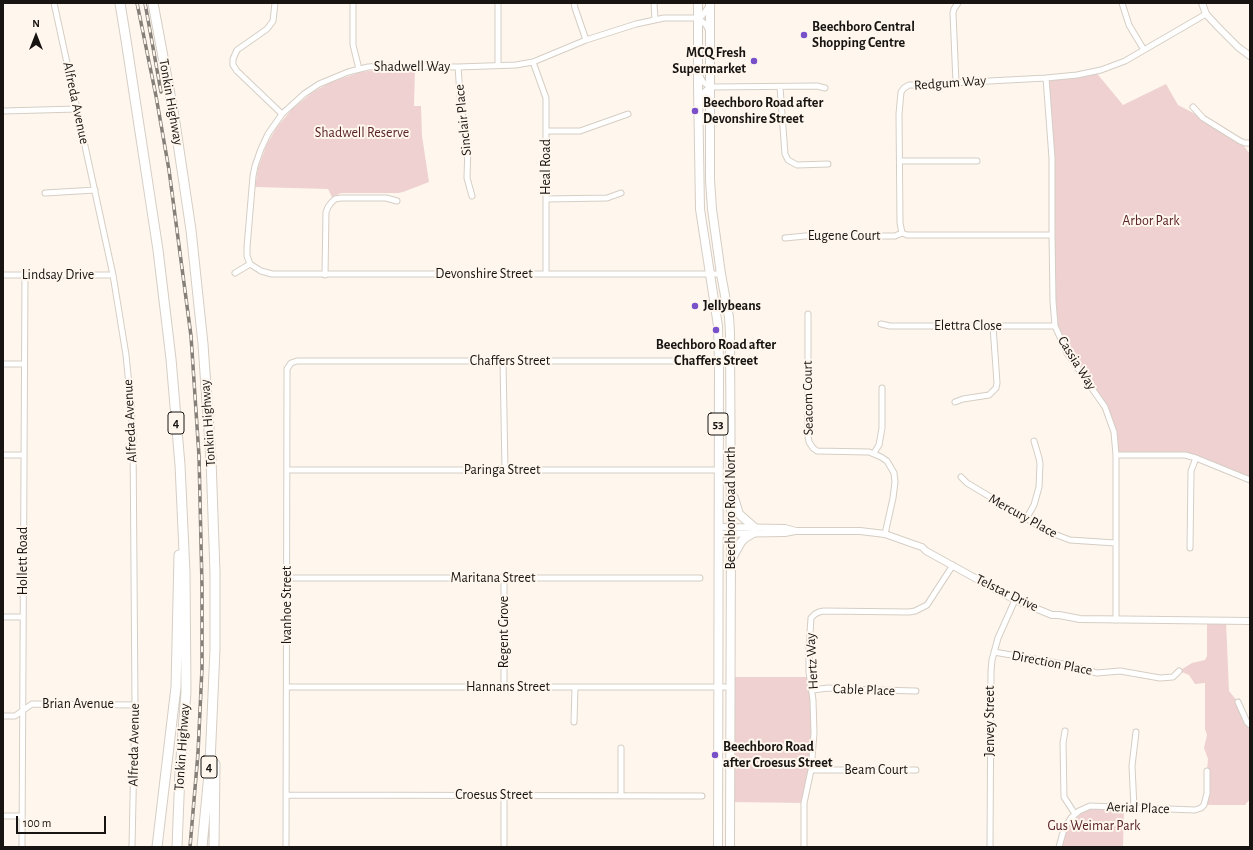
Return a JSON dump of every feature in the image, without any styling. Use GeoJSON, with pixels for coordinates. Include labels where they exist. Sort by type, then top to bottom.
{"type":"FeatureCollection","features":[{"type":"Feature","properties":{"kind":"highway","name":"Tonkin Highway"},"geometry":{"type":"LineString","coordinates":[[120,3],[158,250],[171,359],[181,491],[185,573],[186,685],[177,847]]}},
{"type":"Feature","properties":{"kind":"highway","name":"Tonkin Highway"},"geometry":{"type":"LineString","coordinates":[[153,3],[174,116],[186,192],[203,344],[211,459],[214,535],[214,687],[210,763],[202,847]]}},
{"type":"Feature","properties":{"kind":"highway"},"geometry":{"type":"LineString","coordinates":[[157,847],[176,687],[181,491]]}},
{"type":"Feature","properties":{"kind":"highway"},"geometry":{"type":"LineString","coordinates":[[214,687],[214,847]]}},
{"type":"Feature","properties":{"kind":"main road","name":"Beechboro Road North"},"geometry":{"type":"LineString","coordinates":[[698,3],[700,209],[718,326],[719,361],[718,847]]}},
{"type":"Feature","properties":{"kind":"main road","name":"Beechboro Road North"},"geometry":{"type":"LineString","coordinates":[[710,3],[710,180],[712,209],[721,274],[730,317],[730,847]]}},
{"type":"Feature","properties":{"kind":"main road"},"geometry":{"type":"LineString","coordinates":[[731,484],[739,514],[754,530],[737,547],[731,560]]}},
{"type":"Feature","properties":{"kind":"street","name":"Alfreda Avenue"},"geometry":{"type":"LineString","coordinates":[[54,3],[113,275],[126,355],[131,405],[133,428],[135,705],[132,847]]}},
{"type":"Feature","properties":{"kind":"street"},"geometry":{"type":"LineString","coordinates":[[275,3],[273,21],[268,29],[237,50],[233,59],[233,65],[237,71],[282,114]]}},
{"type":"Feature","properties":{"kind":"street"},"geometry":{"type":"LineString","coordinates":[[353,3],[353,45],[359,69]]}},
{"type":"Feature","properties":{"kind":"street"},"geometry":{"type":"LineString","coordinates":[[498,3],[498,65]]}},
{"type":"Feature","properties":{"kind":"street"},"geometry":{"type":"LineString","coordinates":[[574,3],[574,8],[586,40]]}},
{"type":"Feature","properties":{"kind":"street"},"geometry":{"type":"LineString","coordinates":[[654,3],[655,19]]}},
{"type":"Feature","properties":{"kind":"street"},"geometry":{"type":"LineString","coordinates":[[710,3],[705,13],[698,18],[706,25],[710,32]]}},
{"type":"Feature","properties":{"kind":"street"},"geometry":{"type":"LineString","coordinates":[[956,83],[953,13],[954,8],[958,3]]}},
{"type":"Feature","properties":{"kind":"street"},"geometry":{"type":"LineString","coordinates":[[1122,3],[1129,25],[1144,50]]}},
{"type":"Feature","properties":{"kind":"street"},"geometry":{"type":"LineString","coordinates":[[1202,3],[1206,14],[1238,47],[1250,56]]}},
{"type":"Feature","properties":{"kind":"street","name":"Redgum Way"},"geometry":{"type":"LineString","coordinates":[[902,232],[900,223],[899,114],[901,92],[904,88],[909,85],[1046,78],[1077,75],[1101,70],[1125,61],[1206,14]]}},
{"type":"Feature","properties":{"kind":"street","name":"Shadwell Way"},"geometry":{"type":"LineString","coordinates":[[250,264],[247,256],[247,247],[251,188],[255,166],[266,138],[282,114],[304,94],[319,84],[338,75],[359,69],[382,66],[458,67],[533,62],[586,40],[636,24],[655,19],[698,18]]}},
{"type":"Feature","properties":{"kind":"street","name":"Heal Road"},"geometry":{"type":"LineString","coordinates":[[533,62],[546,98],[546,274]]}},
{"type":"Feature","properties":{"kind":"street","name":"Sinclair Place"},"geometry":{"type":"LineString","coordinates":[[458,67],[460,108],[468,144],[468,178],[472,196]]}},
{"type":"Feature","properties":{"kind":"street"},"geometry":{"type":"LineString","coordinates":[[698,73],[703,82],[710,87],[817,86],[825,88]]}},
{"type":"Feature","properties":{"kind":"street","name":"Cassia Way"},"geometry":{"type":"LineString","coordinates":[[1046,78],[1052,158],[1053,301],[1055,326],[1067,353],[1105,407],[1114,432],[1116,455],[1116,620]]}},
{"type":"Feature","properties":{"kind":"street"},"geometry":{"type":"LineString","coordinates":[[698,105],[704,92],[710,87]]}},
{"type":"Feature","properties":{"kind":"street"},"geometry":{"type":"LineString","coordinates":[[780,87],[784,154],[788,160],[797,165],[828,164]]}},
{"type":"Feature","properties":{"kind":"street"},"geometry":{"type":"LineString","coordinates":[[1194,107],[1203,118],[1240,142],[1250,143]]}},
{"type":"Feature","properties":{"kind":"street"},"geometry":{"type":"LineString","coordinates":[[3,111],[76,109]]}},
{"type":"Feature","properties":{"kind":"street"},"geometry":{"type":"LineString","coordinates":[[546,131],[580,130],[628,114]]}},
{"type":"Feature","properties":{"kind":"street"},"geometry":{"type":"LineString","coordinates":[[900,161],[977,161]]}},
{"type":"Feature","properties":{"kind":"street"},"geometry":{"type":"LineString","coordinates":[[45,193],[95,190]]}},
{"type":"Feature","properties":{"kind":"street"},"geometry":{"type":"LineString","coordinates":[[546,198],[607,198],[621,193]]}},
{"type":"Feature","properties":{"kind":"street"},"geometry":{"type":"LineString","coordinates":[[325,275],[326,212],[331,203],[336,199],[341,198],[386,198],[397,201]]}},
{"type":"Feature","properties":{"kind":"street"},"geometry":{"type":"LineString","coordinates":[[902,232],[907,235],[1052,235]]}},
{"type":"Feature","properties":{"kind":"street","name":"Eugene Court"},"geometry":{"type":"LineString","coordinates":[[786,238],[805,236],[896,236],[902,232]]}},
{"type":"Feature","properties":{"kind":"street"},"geometry":{"type":"LineString","coordinates":[[235,273],[250,264]]}},
{"type":"Feature","properties":{"kind":"street","name":"Devonshire Street"},"geometry":{"type":"LineString","coordinates":[[250,264],[260,271],[272,274],[721,274]]}},
{"type":"Feature","properties":{"kind":"street","name":"Lindsay Drive"},"geometry":{"type":"LineString","coordinates":[[3,275],[113,275]]}},
{"type":"Feature","properties":{"kind":"street","name":"Hollett Road"},"geometry":{"type":"LineString","coordinates":[[22,847],[25,275]]}},
{"type":"Feature","properties":{"kind":"street","name":"Seacom Court"},"geometry":{"type":"LineString","coordinates":[[808,314],[809,442],[817,451],[874,453]]}},
{"type":"Feature","properties":{"kind":"street","name":"Elettra Close"},"geometry":{"type":"LineString","coordinates":[[881,324],[890,326],[1055,326]]}},
{"type":"Feature","properties":{"kind":"street"},"geometry":{"type":"LineString","coordinates":[[954,402],[989,395],[994,392],[997,383],[993,326]]}},
{"type":"Feature","properties":{"kind":"street","name":"Chaffers Street"},"geometry":{"type":"LineString","coordinates":[[291,363],[297,361],[730,361]]}},
{"type":"Feature","properties":{"kind":"street"},"geometry":{"type":"LineString","coordinates":[[503,361],[505,470]]}},
{"type":"Feature","properties":{"kind":"street","name":"Ivanhoe Street"},"geometry":{"type":"LineString","coordinates":[[286,847],[287,374],[291,363]]}},
{"type":"Feature","properties":{"kind":"street"},"geometry":{"type":"LineString","coordinates":[[3,364],[24,364]]}},
{"type":"Feature","properties":{"kind":"street"},"geometry":{"type":"LineString","coordinates":[[882,388],[882,428],[878,445],[874,453],[887,461],[894,473],[895,482],[885,534]]}},
{"type":"Feature","properties":{"kind":"street"},"geometry":{"type":"LineString","coordinates":[[1026,519],[1034,505],[1039,487],[1040,464],[1034,441]]}},
{"type":"Feature","properties":{"kind":"street"},"geometry":{"type":"LineString","coordinates":[[3,455],[23,455]]}},
{"type":"Feature","properties":{"kind":"street"},"geometry":{"type":"LineString","coordinates":[[1116,455],[1185,455],[1250,480]]}},
{"type":"Feature","properties":{"kind":"street"},"geometry":{"type":"LineString","coordinates":[[1190,548],[1190,471],[1196,458]]}},
{"type":"Feature","properties":{"kind":"street","name":"Paringa Street"},"geometry":{"type":"LineString","coordinates":[[287,470],[718,470]]}},
{"type":"Feature","properties":{"kind":"street","name":"Mercury Place"},"geometry":{"type":"LineString","coordinates":[[961,477],[967,483],[1049,532],[1070,540],[1115,543]]}},
{"type":"Feature","properties":{"kind":"street","name":"Telstar Drive"},"geometry":{"type":"LineString","coordinates":[[719,531],[785,528],[796,530],[860,530],[885,534],[922,547],[1015,600],[1052,615],[1080,619],[1250,621]]}},
{"type":"Feature","properties":{"kind":"street","name":"Hertz Way"},"geometry":{"type":"LineString","coordinates":[[804,847],[804,803],[811,770],[814,733],[812,690],[809,672],[811,618],[819,612],[915,611],[927,605],[953,565]]}},
{"type":"Feature","properties":{"kind":"street","name":"Maritana Street"},"geometry":{"type":"LineString","coordinates":[[287,578],[700,578]]}},
{"type":"Feature","properties":{"kind":"street","name":"Regent Grove"},"geometry":{"type":"LineString","coordinates":[[504,578],[504,686]]}},
{"type":"Feature","properties":{"kind":"street","name":"Jenvey Street"},"geometry":{"type":"LineString","coordinates":[[990,847],[990,681],[992,660],[998,638],[1015,600]]}},
{"type":"Feature","properties":{"kind":"street"},"geometry":{"type":"LineString","coordinates":[[3,617],[23,616]]}},
{"type":"Feature","properties":{"kind":"street","name":"Direction Place"},"geometry":{"type":"LineString","coordinates":[[994,652],[1063,664],[1097,673],[1120,670],[1160,678],[1173,677],[1180,671]]}},
{"type":"Feature","properties":{"kind":"street","name":"Hannans Street"},"geometry":{"type":"LineString","coordinates":[[286,687],[730,687]]}},
{"type":"Feature","properties":{"kind":"street"},"geometry":{"type":"LineString","coordinates":[[574,722],[575,687]]}},
{"type":"Feature","properties":{"kind":"street","name":"Cable Place"},"geometry":{"type":"LineString","coordinates":[[812,690],[828,688],[916,691]]}},
{"type":"Feature","properties":{"kind":"street"},"geometry":{"type":"LineString","coordinates":[[1238,702],[1247,722],[1250,725]]}},
{"type":"Feature","properties":{"kind":"street","name":"Brian Avenue"},"geometry":{"type":"LineString","coordinates":[[3,716],[15,716],[32,704],[135,705]]}},
{"type":"Feature","properties":{"kind":"street"},"geometry":{"type":"LineString","coordinates":[[1058,847],[1064,829],[1075,814],[1064,797],[1063,743],[1065,731]]}},
{"type":"Feature","properties":{"kind":"street"},"geometry":{"type":"LineString","coordinates":[[1134,808],[1132,766],[1136,732]]}},
{"type":"Feature","properties":{"kind":"street"},"geometry":{"type":"LineString","coordinates":[[621,748],[621,796]]}},
{"type":"Feature","properties":{"kind":"street","name":"Beam Court"},"geometry":{"type":"LineString","coordinates":[[811,770],[916,770]]}},
{"type":"Feature","properties":{"kind":"street","name":"Aerial Place"},"geometry":{"type":"LineString","coordinates":[[1075,814],[1090,806],[1195,810],[1204,805],[1207,793],[1207,771]]}},
{"type":"Feature","properties":{"kind":"street","name":"Croesus Street"},"geometry":{"type":"LineString","coordinates":[[286,795],[702,796]]}},
{"type":"Feature","properties":{"kind":"street"},"geometry":{"type":"LineString","coordinates":[[504,795],[504,847]]}},
{"type":"Feature","properties":{"kind":"street"},"geometry":{"type":"LineString","coordinates":[[3,816],[22,816]]}},
{"type":"Feature","properties":{"kind":"green space","name":"Shadwell Reserve"},"geometry":{"type":"Polygon","coordinates":[[[383,69],[415,69],[414,106],[421,106],[422,136],[429,182],[398,193],[341,193],[332,197],[328,189],[255,187],[258,168],[267,144],[277,127],[292,109],[313,92],[331,82],[361,72],[383,69]]]}},
{"type":"Feature","properties":{"kind":"green space","name":"Arbor Park"},"geometry":{"type":"Polygon","coordinates":[[[1095,71],[1123,105],[1166,84],[1178,105],[1203,118],[1240,141],[1250,154],[1250,480],[1185,455],[1116,455],[1108,416],[1067,353],[1055,326],[1052,158],[1046,78],[1095,71]]]}},
{"type":"Feature","properties":{"kind":"green space"},"geometry":{"type":"Polygon","coordinates":[[[1207,621],[1226,621],[1229,691],[1238,702],[1250,725],[1250,799],[1245,805],[1204,805],[1208,759],[1204,748],[1207,735],[1205,729],[1205,683],[1195,684],[1189,675],[1179,671],[1192,663],[1205,660],[1207,656],[1207,621]]]}},
{"type":"Feature","properties":{"kind":"green space"},"geometry":{"type":"Polygon","coordinates":[[[730,677],[810,677],[814,733],[804,803],[730,802],[730,677]]]}},
{"type":"Feature","properties":{"kind":"green space","name":"Gus Weimar Park"},"geometry":{"type":"Polygon","coordinates":[[[1085,808],[1124,808],[1123,847],[1059,847],[1067,824],[1085,808]]]}},
{"type":"Feature","properties":{"kind":"railway"},"geometry":{"type":"LineString","coordinates":[[137,3],[169,170],[191,336],[199,456],[202,668],[198,753],[190,847]]}},
{"type":"Feature","properties":{"kind":"railway"},"geometry":{"type":"LineString","coordinates":[[145,3],[161,92]]}},
{"type":"Feature","properties":{"kind":"place","name":"Beechboro Central Shopping Centre"},"geometry":{"type":"Point","coordinates":[804,35]}},
{"type":"Feature","properties":{"kind":"place","name":"MCQ Fresh Supermarket"},"geometry":{"type":"Point","coordinates":[754,61]}},
{"type":"Feature","properties":{"kind":"place","name":"Beechboro Road after Devonshire Street"},"geometry":{"type":"Point","coordinates":[695,111]}},
{"type":"Feature","properties":{"kind":"place","name":"Jellybeans"},"geometry":{"type":"Point","coordinates":[695,306]}},
{"type":"Feature","properties":{"kind":"place","name":"Beechboro Road after Chaffers Street"},"geometry":{"type":"Point","coordinates":[716,330]}},
{"type":"Feature","properties":{"kind":"place","name":"Beechboro Road after Croesus Street"},"geometry":{"type":"Point","coordinates":[715,755]}}]}
